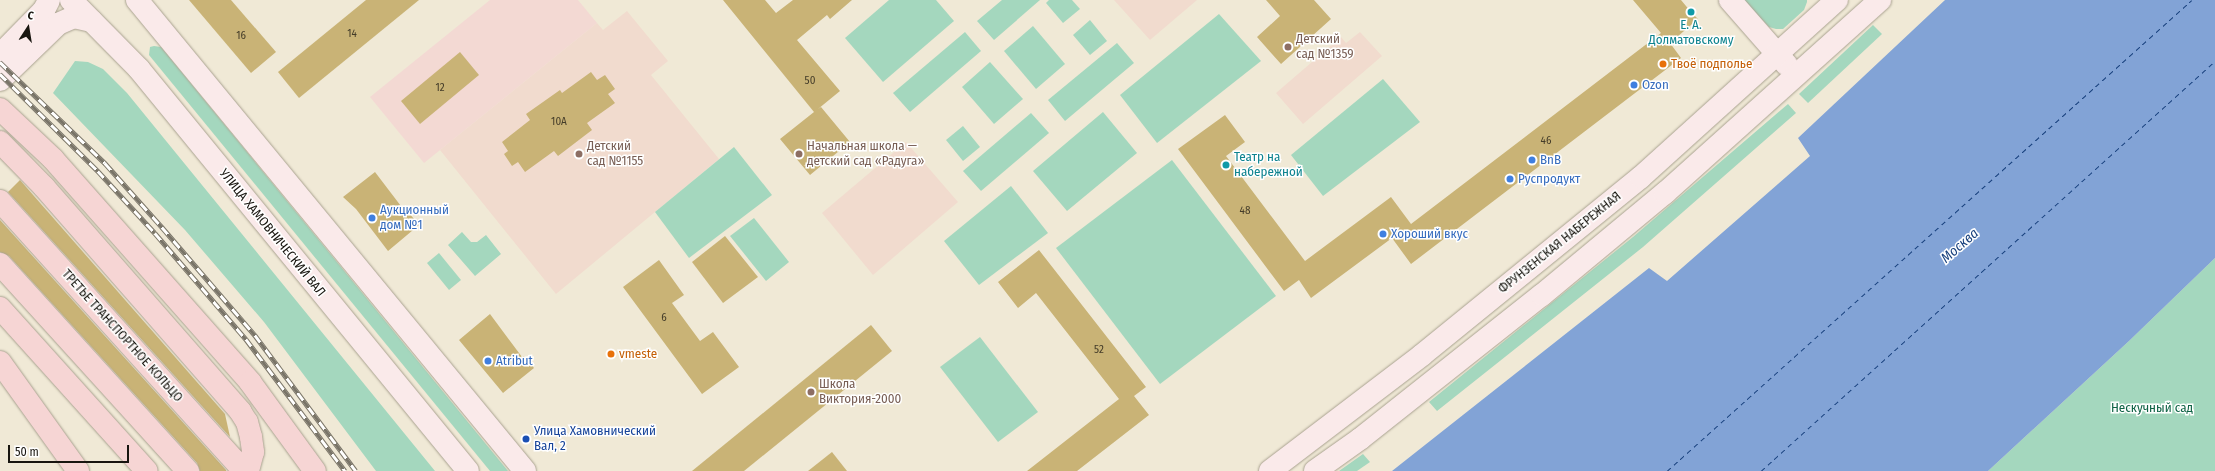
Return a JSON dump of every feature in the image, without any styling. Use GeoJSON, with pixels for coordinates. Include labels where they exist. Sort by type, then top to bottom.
{"type":"FeatureCollection","features":[{"type":"Feature","properties":{"kind":"main road"},"geometry":{"type":"LineString","coordinates":[[0,55],[44,10],[49,0]]}},
{"type":"Feature","properties":{"kind":"main road","name":"УЛИЦА ХАМОВНИЧЕСКИЙ ВАЛ"},"geometry":{"type":"LineString","coordinates":[[71,0],[139,70],[468,471]]}},
{"type":"Feature","properties":{"kind":"main road"},"geometry":{"type":"LineString","coordinates":[[137,0],[524,471]]}},
{"type":"Feature","properties":{"kind":"main road"},"geometry":{"type":"LineString","coordinates":[[1730,0],[1797,76]]}},
{"type":"Feature","properties":{"kind":"main road"},"geometry":{"type":"LineString","coordinates":[[1315,471],[1360,439],[1542,295],[1665,193],[1880,0]]}},
{"type":"Feature","properties":{"kind":"main road"},"geometry":{"type":"LineString","coordinates":[[1831,2],[1850,28]]}},
{"type":"Feature","properties":{"kind":"main road","name":"ФРУНЗЕНСКАЯ НАБЕРЕЖНАЯ"},"geometry":{"type":"LineString","coordinates":[[1270,471],[1344,417],[1522,275],[1641,177],[1777,55],[1831,2]]}},
{"type":"Feature","properties":{"kind":"main road"},"geometry":{"type":"LineString","coordinates":[[0,80],[58,24],[74,17],[92,21]]}},
{"type":"Feature","properties":{"kind":"main road"},"geometry":{"type":"LineString","coordinates":[[0,109],[52,159],[234,364],[315,471]]}},
{"type":"Feature","properties":{"kind":"main road"},"geometry":{"type":"LineString","coordinates":[[0,142],[44,187],[247,422],[253,452],[248,471]]}},
{"type":"Feature","properties":{"kind":"main road","name":"ТРЕТЬЕ ТРАНСПОРТНОЕ КОЛЬЦО"},"geometry":{"type":"LineString","coordinates":[[0,201],[244,471]]}},
{"type":"Feature","properties":{"kind":"main road"},"geometry":{"type":"LineString","coordinates":[[0,264],[188,471]]}},
{"type":"Feature","properties":{"kind":"main road"},"geometry":{"type":"LineString","coordinates":[[0,308],[147,471]]}},
{"type":"Feature","properties":{"kind":"main road"},"geometry":{"type":"LineString","coordinates":[[0,362],[78,471]]}},
{"type":"Feature","properties":{"kind":"shaded area"},"geometry":{"type":"Polygon","coordinates":[[[490,0],[578,0],[597,23],[424,163],[370,97],[490,0]]]}},
{"type":"Feature","properties":{"kind":"shaded area"},"geometry":{"type":"Polygon","coordinates":[[[1114,0],[1197,0],[1150,40],[1114,0]]]}},
{"type":"Feature","properties":{"kind":"shaded area","name":"Детский сад №1155"},"geometry":{"type":"Polygon","coordinates":[[[627,11],[668,61],[651,75],[719,159],[556,294],[440,150],[597,23],[603,30],[627,11]]]}},
{"type":"Feature","properties":{"kind":"shaded area"},"geometry":{"type":"Polygon","coordinates":[[[1360,32],[1382,56],[1303,124],[1276,93],[1341,37],[1346,43],[1360,32]]]}},
{"type":"Feature","properties":{"kind":"shaded area"},"geometry":{"type":"Polygon","coordinates":[[[906,142],[958,202],[873,275],[822,213],[906,142]]]}},
{"type":"Feature","properties":{"kind":"green space"},"geometry":{"type":"Polygon","coordinates":[[[889,0],[936,0],[954,21],[883,82],[845,38],[889,0]]]}},
{"type":"Feature","properties":{"kind":"green space"},"geometry":{"type":"Polygon","coordinates":[[[1002,0],[1040,0],[994,40],[977,21],[1002,0]]]}},
{"type":"Feature","properties":{"kind":"green space"},"geometry":{"type":"Polygon","coordinates":[[[1049,0],[1072,0],[1080,9],[1063,23],[1046,3],[1049,0]]]}},
{"type":"Feature","properties":{"kind":"green space"},"geometry":{"type":"Polygon","coordinates":[[[1743,0],[1807,0],[1807,2],[1804,10],[1783,29],[1776,29],[1769,27],[1743,0]]]}},
{"type":"Feature","properties":{"kind":"green space"},"geometry":{"type":"Polygon","coordinates":[[[1219,14],[1261,61],[1157,143],[1120,95],[1219,14]]]}},
{"type":"Feature","properties":{"kind":"green space"},"geometry":{"type":"Polygon","coordinates":[[[1090,20],[1107,41],[1090,55],[1073,35],[1090,20]]]}},
{"type":"Feature","properties":{"kind":"green space"},"geometry":{"type":"Polygon","coordinates":[[[1873,25],[1882,34],[1808,103],[1799,94],[1873,25]]]}},
{"type":"Feature","properties":{"kind":"green space"},"geometry":{"type":"Polygon","coordinates":[[[1033,26],[1065,64],[1036,89],[1004,51],[1033,26]]]}},
{"type":"Feature","properties":{"kind":"green space"},"geometry":{"type":"Polygon","coordinates":[[[965,32],[981,51],[910,112],[893,93],[965,32]]]}},
{"type":"Feature","properties":{"kind":"green space"},"geometry":{"type":"Polygon","coordinates":[[[1117,43],[1134,63],[1065,121],[1048,100],[1117,43]]]}},
{"type":"Feature","properties":{"kind":"green space"},"geometry":{"type":"Polygon","coordinates":[[[150,47],[161,47],[508,471],[490,471],[149,55],[150,47]]]}},
{"type":"Feature","properties":{"kind":"green space"},"geometry":{"type":"Polygon","coordinates":[[[75,61],[88,62],[103,69],[127,93],[435,471],[376,471],[264,322],[185,230],[53,93],[75,61]]]}},
{"type":"Feature","properties":{"kind":"green space"},"geometry":{"type":"Polygon","coordinates":[[[990,62],[1023,99],[994,124],[962,87],[990,62]]]}},
{"type":"Feature","properties":{"kind":"green space"},"geometry":{"type":"Polygon","coordinates":[[[1383,79],[1420,122],[1323,196],[1291,155],[1383,79]]]}},
{"type":"Feature","properties":{"kind":"green space"},"geometry":{"type":"Polygon","coordinates":[[[1788,104],[1796,113],[1643,247],[1437,411],[1429,402],[1633,237],[1788,104]]]}},
{"type":"Feature","properties":{"kind":"green space"},"geometry":{"type":"Polygon","coordinates":[[[1103,112],[1137,153],[1067,211],[1033,171],[1103,112]]]}},
{"type":"Feature","properties":{"kind":"green space"},"geometry":{"type":"Polygon","coordinates":[[[1031,113],[1049,133],[981,191],[963,171],[1031,113]]]}},
{"type":"Feature","properties":{"kind":"green space"},"geometry":{"type":"Polygon","coordinates":[[[963,126],[980,147],[963,161],[946,140],[963,126]]]}},
{"type":"Feature","properties":{"kind":"green space"},"geometry":{"type":"Polygon","coordinates":[[[734,147],[772,195],[689,258],[655,212],[734,147]]]}},
{"type":"Feature","properties":{"kind":"green space"},"geometry":{"type":"Polygon","coordinates":[[[1172,160],[1276,296],[1160,384],[1056,248],[1172,160]]]}},
{"type":"Feature","properties":{"kind":"green space"},"geometry":{"type":"Polygon","coordinates":[[[1011,186],[1048,233],[979,285],[944,241],[1011,186]]]}},
{"type":"Feature","properties":{"kind":"green space"},"geometry":{"type":"Polygon","coordinates":[[[754,218],[789,262],[766,281],[730,236],[754,218]]]}},
{"type":"Feature","properties":{"kind":"green space"},"geometry":{"type":"Polygon","coordinates":[[[462,232],[471,242],[477,242],[486,235],[501,254],[475,276],[448,245],[462,232]]]}},
{"type":"Feature","properties":{"kind":"green space"},"geometry":{"type":"Polygon","coordinates":[[[439,253],[461,280],[449,290],[427,263],[439,253]]]}},
{"type":"Feature","properties":{"kind":"green space","name":"Нескучный сад"},"geometry":{"type":"Polygon","coordinates":[[[2215,258],[2215,471],[1988,471],[2129,341],[2215,258]]]}},
{"type":"Feature","properties":{"kind":"green space"},"geometry":{"type":"Polygon","coordinates":[[[980,337],[1038,412],[998,442],[940,367],[980,337]]]}},
{"type":"Feature","properties":{"kind":"green space"},"geometry":{"type":"Polygon","coordinates":[[[1363,454],[1370,462],[1357,471],[1339,471],[1363,454]]]}},
{"type":"Feature","properties":{"kind":"water","name":"Москва"},"geometry":{"type":"Polygon","coordinates":[[[1945,0],[2215,0],[2215,258],[2129,341],[1988,471],[1392,471],[1649,268],[1667,281],[1810,156],[1798,138],[1945,0]]]}},
{"type":"Feature","properties":{"kind":"building"},"geometry":{"type":"Polygon","coordinates":[[[189,0],[231,0],[276,52],[251,73],[189,0]]]}},
{"type":"Feature","properties":{"kind":"building"},"geometry":{"type":"Polygon","coordinates":[[[366,0],[419,0],[299,98],[278,72],[366,0]]]}},
{"type":"Feature","properties":{"kind":"building"},"geometry":{"type":"Polygon","coordinates":[[[723,0],[765,0],[776,13],[793,0],[852,0],[830,19],[827,15],[797,40],[840,91],[818,109],[821,107],[850,142],[810,175],[780,139],[814,112],[723,0]]]}},
{"type":"Feature","properties":{"kind":"building"},"geometry":{"type":"Polygon","coordinates":[[[1266,0],[1314,0],[1331,19],[1281,64],[1257,37],[1280,16],[1266,0]]]}},
{"type":"Feature","properties":{"kind":"building"},"geometry":{"type":"Polygon","coordinates":[[[1633,0],[1681,0],[1698,19],[1670,43],[1681,58],[1411,264],[1392,238],[1311,298],[1299,280],[1284,291],[1178,149],[1225,115],[1245,142],[1226,156],[1305,261],[1391,197],[1411,224],[1661,33],[1633,0]]]}},
{"type":"Feature","properties":{"kind":"building"},"geometry":{"type":"Polygon","coordinates":[[[460,52],[479,75],[420,124],[401,101],[460,52]]]}},
{"type":"Feature","properties":{"kind":"building"},"geometry":{"type":"Polygon","coordinates":[[[591,72],[597,80],[605,75],[615,89],[608,94],[615,103],[587,123],[592,130],[558,156],[554,151],[525,172],[518,162],[512,166],[504,154],[508,151],[502,142],[530,120],[526,114],[560,90],[562,93],[591,72]]]}},
{"type":"Feature","properties":{"kind":"building"},"geometry":{"type":"Polygon","coordinates":[[[375,172],[407,214],[409,213],[419,225],[388,251],[356,209],[343,197],[375,172]]]}},
{"type":"Feature","properties":{"kind":"building"},"geometry":{"type":"Polygon","coordinates":[[[20,180],[225,414],[230,437],[8,192],[20,180]]]}},
{"type":"Feature","properties":{"kind":"building"},"geometry":{"type":"Polygon","coordinates":[[[0,220],[226,471],[200,471],[197,463],[9,256],[0,252],[0,220]]]}},
{"type":"Feature","properties":{"kind":"building"},"geometry":{"type":"Polygon","coordinates":[[[725,236],[758,277],[723,303],[692,262],[725,236]]]}},
{"type":"Feature","properties":{"kind":"building"},"geometry":{"type":"Polygon","coordinates":[[[1039,250],[1146,387],[1134,396],[1149,415],[1077,471],[1027,471],[1119,399],[1036,293],[1018,308],[998,282],[1039,250]]]}},
{"type":"Feature","properties":{"kind":"building"},"geometry":{"type":"Polygon","coordinates":[[[659,260],[684,295],[672,303],[700,341],[713,332],[739,367],[702,394],[623,287],[659,260]]]}},
{"type":"Feature","properties":{"kind":"building"},"geometry":{"type":"Polygon","coordinates":[[[490,314],[522,357],[524,356],[534,368],[503,393],[459,340],[490,314]]]}},
{"type":"Feature","properties":{"kind":"building"},"geometry":{"type":"Polygon","coordinates":[[[871,325],[892,351],[744,471],[692,471],[871,325]]]}},
{"type":"Feature","properties":{"kind":"building"},"geometry":{"type":"Polygon","coordinates":[[[832,452],[847,471],[808,471],[832,452]]]}},
{"type":"Feature","properties":{"kind":"ferry route"},"geometry":{"type":"LineString","coordinates":[[1667,471],[2192,0]]}},
{"type":"Feature","properties":{"kind":"ferry route"},"geometry":{"type":"LineString","coordinates":[[1761,471],[2215,61]]}},
{"type":"Feature","properties":{"kind":"railway"},"geometry":{"type":"LineString","coordinates":[[0,62],[105,163],[162,227],[255,335],[356,471]]}},
{"type":"Feature","properties":{"kind":"railway"},"geometry":{"type":"LineString","coordinates":[[0,74],[98,171],[155,233],[246,339],[345,471]]}},
{"type":"Feature","properties":{"kind":"place","name":"Е. А. Долматовскому"},"geometry":{"type":"Point","coordinates":[1691,12]}},
{"type":"Feature","properties":{"kind":"place","name":"Детский сад №1359"},"geometry":{"type":"Point","coordinates":[1288,47]}},
{"type":"Feature","properties":{"kind":"place","name":"Твоё подполье"},"geometry":{"type":"Point","coordinates":[1663,64]}},
{"type":"Feature","properties":{"kind":"place","name":"Ozon"},"geometry":{"type":"Point","coordinates":[1634,85]}},
{"type":"Feature","properties":{"kind":"place","name":"Детский сад №1155"},"geometry":{"type":"Point","coordinates":[579,154]}},
{"type":"Feature","properties":{"kind":"place","name":"Начальная школа — детский сад «Радуга»"},"geometry":{"type":"Point","coordinates":[799,154]}},
{"type":"Feature","properties":{"kind":"place","name":"BnB"},"geometry":{"type":"Point","coordinates":[1532,160]}},
{"type":"Feature","properties":{"kind":"place","name":"Театр на набережной"},"geometry":{"type":"Point","coordinates":[1226,165]}},
{"type":"Feature","properties":{"kind":"place","name":"Руспродукт"},"geometry":{"type":"Point","coordinates":[1510,179]}},
{"type":"Feature","properties":{"kind":"place","name":"Аукционный дом №1"},"geometry":{"type":"Point","coordinates":[372,218]}},
{"type":"Feature","properties":{"kind":"place","name":"Хороший вкус"},"geometry":{"type":"Point","coordinates":[1383,234]}},
{"type":"Feature","properties":{"kind":"place","name":"vmeste"},"geometry":{"type":"Point","coordinates":[611,354]}},
{"type":"Feature","properties":{"kind":"place","name":"Atribut"},"geometry":{"type":"Point","coordinates":[488,361]}},
{"type":"Feature","properties":{"kind":"place","name":"Школа Виктория-2000"},"geometry":{"type":"Point","coordinates":[811,392]}},
{"type":"Feature","properties":{"kind":"place","name":"Улица Хамовнический Вал, 2"},"geometry":{"type":"Point","coordinates":[526,439]}}]}
